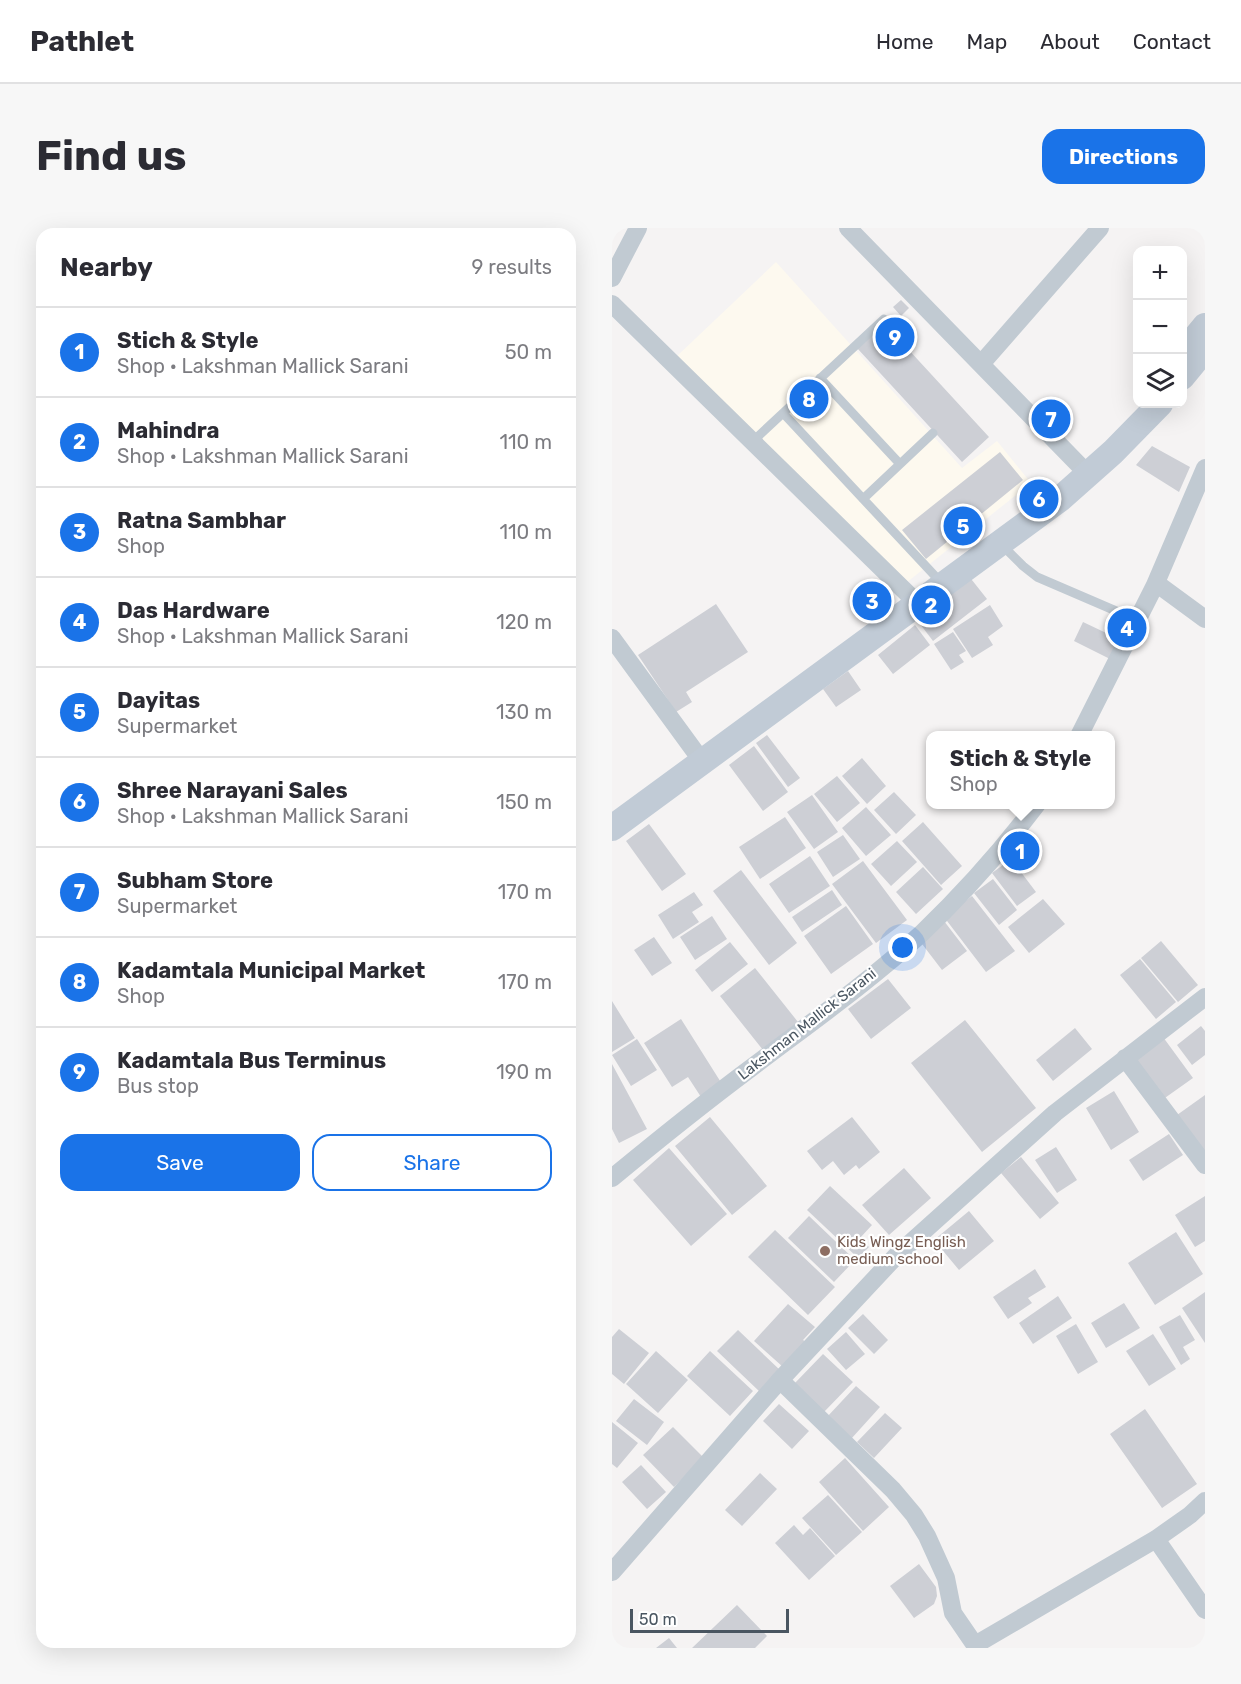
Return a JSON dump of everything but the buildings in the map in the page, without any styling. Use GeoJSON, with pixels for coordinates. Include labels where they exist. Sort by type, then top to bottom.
{"type":"FeatureCollection","features":[{"type":"Feature","properties":{"kind":"street"},"geometry":{"type":"LineString","coordinates":[[612,278],[638,228]]}},
{"type":"Feature","properties":{"kind":"street"},"geometry":{"type":"LineString","coordinates":[[848,228],[1084,470]]}},
{"type":"Feature","properties":{"kind":"street"},"geometry":{"type":"LineString","coordinates":[[981,364],[1100,228]]}},
{"type":"Feature","properties":{"kind":"street"},"geometry":{"type":"LineString","coordinates":[[612,304],[914,600]]}},
{"type":"Feature","properties":{"kind":"street"},"geometry":{"type":"LineString","coordinates":[[1187,348],[1205,326]]}},
{"type":"Feature","properties":{"kind":"street"},"geometry":{"type":"LineString","coordinates":[[1187,371],[1205,349]]}},
{"type":"Feature","properties":{"kind":"street"},"geometry":{"type":"LineString","coordinates":[[939,581],[1000,543],[1060,499],[1104,443],[1137,408]]}},
{"type":"Feature","properties":{"kind":"street"},"geometry":{"type":"LineString","coordinates":[[612,814],[699,757],[914,600],[1066,479],[1113,452],[1156,408]]}},
{"type":"Feature","properties":{"kind":"street"},"geometry":{"type":"LineString","coordinates":[[1081,731],[1156,583],[1205,468]]}},
{"type":"Feature","properties":{"kind":"street"},"geometry":{"type":"LineString","coordinates":[[1156,583],[1205,619]]}},
{"type":"Feature","properties":{"kind":"street"},"geometry":{"type":"LineString","coordinates":[[612,638],[699,757]]}},
{"type":"Feature","properties":{"kind":"street"},"geometry":{"type":"LineString","coordinates":[[612,828],[699,757]]}},
{"type":"Feature","properties":{"kind":"street","name":"Lakshman Mallick Sarani"},"geometry":{"type":"LineString","coordinates":[[612,1178],[686,1118],[842,999],[921,933],[975,880],[1033,809]]}},
{"type":"Feature","properties":{"kind":"street"},"geometry":{"type":"LineString","coordinates":[[612,1572],[780,1380],[897,1255],[1055,1113],[1205,997]]}},
{"type":"Feature","properties":{"kind":"street"},"geometry":{"type":"LineString","coordinates":[[1125,1058],[1205,1166]]}},
{"type":"Feature","properties":{"kind":"street"},"geometry":{"type":"LineString","coordinates":[[780,1380],[893,1490],[914,1515],[927,1536],[945,1578],[953,1613],[976,1647],[1156,1539],[1190,1515],[1205,1501]]}},
{"type":"Feature","properties":{"kind":"street"},"geometry":{"type":"LineString","coordinates":[[1156,1539],[1203,1605]]}},
{"type":"Feature","properties":{"kind":"lane"},"geometry":{"type":"LineString","coordinates":[[752,442],[884,319]]}},
{"type":"Feature","properties":{"kind":"lane"},"geometry":{"type":"LineString","coordinates":[[820,378],[900,464]]}},
{"type":"Feature","properties":{"kind":"lane"},"geometry":{"type":"LineString","coordinates":[[783,413],[939,581]]}},
{"type":"Feature","properties":{"kind":"lane"},"geometry":{"type":"LineString","coordinates":[[863,499],[933,434]]}},
{"type":"Feature","properties":{"kind":"lane"},"geometry":{"type":"LineString","coordinates":[[1000,543],[1037,577],[1137,620]]}},
{"type":"Feature","properties":{"kind":"shaded area"},"geometry":{"type":"Polygon","coordinates":[[[776,262],[962,468],[997,441],[1031,483],[906,583],[676,357],[776,262]]]}},
{"type":"Feature","properties":{"kind":"place","name":"Kadamtala Bus Terminus"},"geometry":{"type":"Point","coordinates":[895,337]}},
{"type":"Feature","properties":{"kind":"place","name":"Kadamtala Municipal Market"},"geometry":{"type":"Point","coordinates":[809,399]}},
{"type":"Feature","properties":{"kind":"place","name":"Subham Store"},"geometry":{"type":"Point","coordinates":[1051,419]}},
{"type":"Feature","properties":{"kind":"place","name":"Shree Narayani Sales"},"geometry":{"type":"Point","coordinates":[1039,499]}},
{"type":"Feature","properties":{"kind":"place","name":"Dayitas"},"geometry":{"type":"Point","coordinates":[963,526]}},
{"type":"Feature","properties":{"kind":"place","name":"Ratna Sambhar"},"geometry":{"type":"Point","coordinates":[872,601]}},
{"type":"Feature","properties":{"kind":"place","name":"Mahindra"},"geometry":{"type":"Point","coordinates":[931,605]}},
{"type":"Feature","properties":{"kind":"place","name":"Das Hardware"},"geometry":{"type":"Point","coordinates":[1127,628]}},
{"type":"Feature","properties":{"kind":"place","name":"Stich & Style"},"geometry":{"type":"Point","coordinates":[1020,851]}},
{"type":"Feature","properties":{"kind":"place","name":"Kids Wingz English medium school"},"geometry":{"type":"Point","coordinates":[825,1251]}}]}
